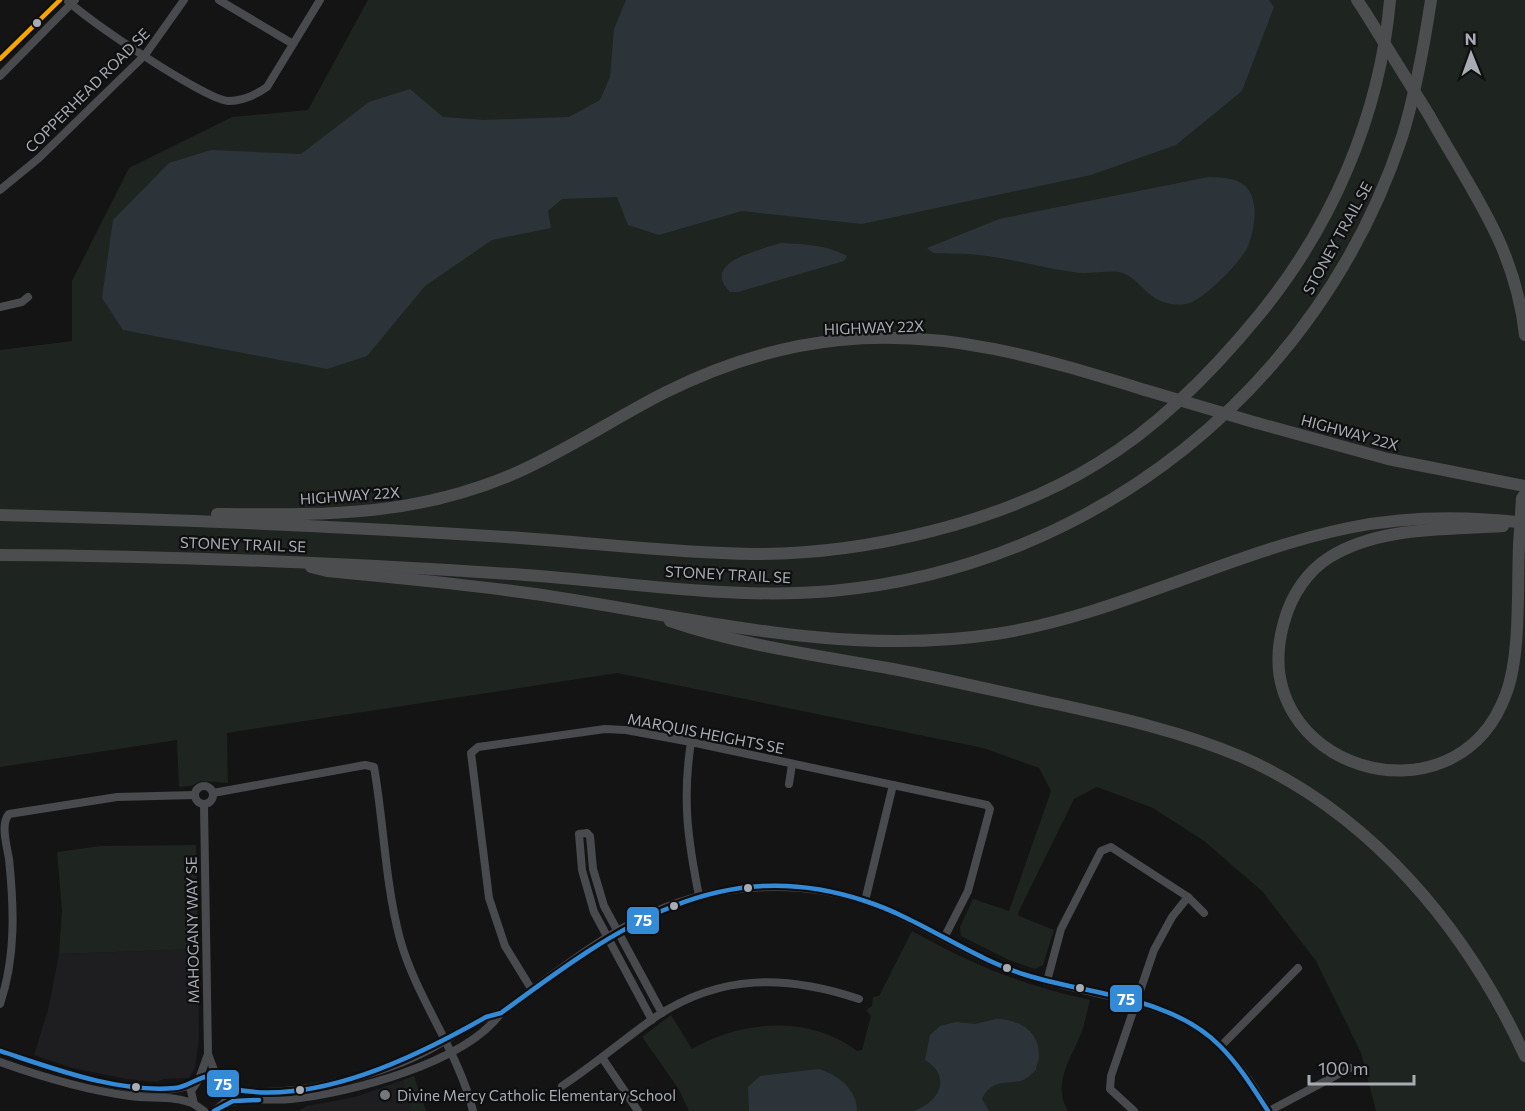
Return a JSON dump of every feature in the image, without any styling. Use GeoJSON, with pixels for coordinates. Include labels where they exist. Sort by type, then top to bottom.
{"type":"FeatureCollection","features":[{"type":"Feature","properties":{"kind":"highway"},"geometry":{"type":"LineString","coordinates":[[1357,0],[1497,230],[1513,273],[1525,335]]}},
{"type":"Feature","properties":{"kind":"highway","name":"STONEY TRAIL SE"},"geometry":{"type":"LineString","coordinates":[[0,515],[168,519],[509,537],[752,554],[828,550],[876,544],[934,531],[1022,501],[1098,463],[1174,406],[1231,349],[1280,289],[1333,202],[1352,157],[1371,104],[1383,50],[1390,0]]}},
{"type":"Feature","properties":{"kind":"highway","name":"STONEY TRAIL SE"},"geometry":{"type":"LineString","coordinates":[[0,555],[283,560],[603,580],[762,594],[832,591],[909,579],[978,561],[1037,538],[1120,495],[1202,436],[1249,392],[1297,335],[1333,283],[1373,208],[1402,137],[1421,66],[1431,0]]}},
{"type":"Feature","properties":{"kind":"highway","name":"HIGHWAY 22X"},"geometry":{"type":"LineString","coordinates":[[168,519],[206,513],[319,515],[387,510],[429,502],[518,472],[665,393],[729,365],[785,350],[840,340],[934,340],[988,346],[1060,364],[1257,423],[1388,459],[1525,486]]}},
{"type":"Feature","properties":{"kind":"highway"},"geometry":{"type":"LineString","coordinates":[[1525,494],[1522,498],[1519,545],[1514,658],[1507,693],[1494,719],[1479,739],[1455,756],[1428,768],[1400,772],[1375,770],[1348,762],[1313,739],[1299,723],[1286,698],[1278,659],[1279,637],[1292,600],[1316,568],[1331,557],[1358,545],[1401,534],[1525,524]]}},
{"type":"Feature","properties":{"kind":"highway"},"geometry":{"type":"LineString","coordinates":[[283,560],[327,571],[534,594],[655,615],[689,618],[821,639],[871,642],[925,641],[996,634],[1084,614],[1222,565],[1350,528],[1440,518],[1482,518],[1525,524]]}},
{"type":"Feature","properties":{"kind":"highway"},"geometry":{"type":"LineString","coordinates":[[655,615],[686,626],[803,653],[933,677],[1140,722],[1182,734],[1259,766],[1340,816],[1404,874],[1461,943],[1488,982],[1525,1056]]}},
{"type":"Feature","properties":{"kind":"street"},"geometry":{"type":"LineString","coordinates":[[0,59],[60,0]]}},
{"type":"Feature","properties":{"kind":"street","name":"COPPERHEAD ROAD SE"},"geometry":{"type":"LineString","coordinates":[[0,190],[39,158],[145,55],[184,0]]}},
{"type":"Feature","properties":{"kind":"street"},"geometry":{"type":"LineString","coordinates":[[219,0],[293,44]]}},
{"type":"Feature","properties":{"kind":"street"},"geometry":{"type":"LineString","coordinates":[[0,76],[71,2],[83,16],[207,93],[228,101],[256,95],[267,87],[320,0]]}},
{"type":"Feature","properties":{"kind":"street"},"geometry":{"type":"LineString","coordinates":[[0,307],[22,302],[28,297]]}},
{"type":"Feature","properties":{"kind":"street","name":"MARQUIS HEIGHTS SE"},"geometry":{"type":"LineString","coordinates":[[532,990],[505,946],[489,898],[471,753],[478,747],[605,729],[626,730],[691,742],[987,805],[990,809],[968,891],[944,938]]}},
{"type":"Feature","properties":{"kind":"street"},"geometry":{"type":"LineString","coordinates":[[691,742],[685,807],[689,847],[699,896]]}},
{"type":"Feature","properties":{"kind":"street","name":"MARQUIS HEIGHTS SE"},"geometry":{"type":"LineString","coordinates":[[789,784],[792,764]]}},
{"type":"Feature","properties":{"kind":"street"},"geometry":{"type":"LineString","coordinates":[[213,793],[365,765],[374,768],[391,897],[400,939],[422,997],[451,1051],[473,1111]]}},
{"type":"Feature","properties":{"kind":"street"},"geometry":{"type":"LineString","coordinates":[[866,901],[893,784]]}},
{"type":"Feature","properties":{"kind":"street"},"geometry":{"type":"LineString","coordinates":[[195,795],[199,788],[205,786],[213,793]]}},
{"type":"Feature","properties":{"kind":"street"},"geometry":{"type":"LineString","coordinates":[[195,795],[199,803],[204,805],[212,801],[213,793]]}},
{"type":"Feature","properties":{"kind":"street"},"geometry":{"type":"LineString","coordinates":[[0,1004],[12,945],[12,891],[5,826],[9,814],[117,797],[195,795]]}},
{"type":"Feature","properties":{"kind":"street","name":"MAHOGANY WAY SE"},"geometry":{"type":"LineString","coordinates":[[204,805],[208,1054],[217,1078]]}},
{"type":"Feature","properties":{"kind":"street"},"geometry":{"type":"LineString","coordinates":[[652,1020],[594,912],[584,881],[578,837],[583,832],[590,836],[598,892],[662,1013]]}},
{"type":"Feature","properties":{"kind":"street"},"geometry":{"type":"LineString","coordinates":[[1047,981],[1061,929],[1101,851],[1111,847],[1188,897],[1204,913]]}},
{"type":"Feature","properties":{"kind":"street"},"geometry":{"type":"LineString","coordinates":[[218,1109],[238,1100],[290,1099],[342,1092],[395,1076],[451,1051],[492,1025],[501,1013],[608,938],[653,913],[699,896],[741,889],[784,888],[818,891],[866,901],[992,963],[1047,981],[1136,1001],[1184,1018],[1221,1046],[1243,1072],[1268,1111],[1350,1068]]}},
{"type":"Feature","properties":{"kind":"street"},"geometry":{"type":"LineString","coordinates":[[1134,1111],[1110,1089],[1111,1076],[1154,950],[1172,916],[1188,897]]}},
{"type":"Feature","properties":{"kind":"street"},"geometry":{"type":"LineString","coordinates":[[1221,1046],[1298,968]]}},
{"type":"Feature","properties":{"kind":"street"},"geometry":{"type":"LineString","coordinates":[[562,1086],[603,1059],[662,1013],[706,993],[728,986],[757,981],[806,984],[859,999]]}},
{"type":"Feature","properties":{"kind":"street"},"geometry":{"type":"LineString","coordinates":[[0,1051],[70,1074],[118,1084],[178,1089],[197,1081],[217,1078],[226,1087],[262,1091],[339,1083],[392,1066],[446,1041],[486,1017],[501,1013]]}},
{"type":"Feature","properties":{"kind":"street","name":"MAHOGANY WAY SE"},"geometry":{"type":"LineString","coordinates":[[199,1109],[191,1091],[208,1054]]}},
{"type":"Feature","properties":{"kind":"street"},"geometry":{"type":"LineString","coordinates":[[603,1059],[638,1111]]}},
{"type":"Feature","properties":{"kind":"street"},"geometry":{"type":"LineString","coordinates":[[0,1062],[90,1089],[132,1096],[178,1099],[199,1109]]}},
{"type":"Feature","properties":{"kind":"street"},"geometry":{"type":"LineString","coordinates":[[218,1109],[227,1097],[226,1087]]}},
{"type":"Feature","properties":{"kind":"shaded area"},"geometry":{"type":"Polygon","coordinates":[[[368,0],[1525,0],[1525,1111],[1376,1111],[1361,1053],[1316,961],[1262,891],[1204,841],[1153,808],[1097,787],[1074,799],[1018,913],[1019,916],[1054,930],[1043,965],[1035,969],[1009,960],[961,936],[960,927],[973,899],[1009,911],[1051,791],[1039,768],[983,748],[617,673],[227,733],[228,783],[201,781],[191,786],[179,787],[177,740],[0,767],[0,350],[72,341],[72,281],[129,168],[232,117],[308,110],[368,0]]]}},
{"type":"Feature","properties":{"kind":"shaded area"},"geometry":{"type":"Polygon","coordinates":[[[626,0],[1269,0],[1274,7],[1242,91],[1176,145],[1091,175],[862,224],[742,211],[659,235],[628,225],[617,197],[562,199],[548,211],[551,228],[492,240],[425,286],[367,356],[327,369],[123,330],[102,298],[113,220],[169,163],[211,150],[301,154],[369,102],[410,89],[443,117],[484,120],[569,117],[600,100],[610,77],[614,29],[626,0]]]}},
{"type":"Feature","properties":{"kind":"shaded area"},"geometry":{"type":"Polygon","coordinates":[[[1209,177],[1236,181],[1249,191],[1255,214],[1253,231],[1244,253],[1230,270],[1202,296],[1186,304],[1162,302],[1134,279],[1119,272],[1079,273],[991,256],[933,253],[927,248],[999,219],[1209,177]]]}},
{"type":"Feature","properties":{"kind":"shaded area"},"geometry":{"type":"Polygon","coordinates":[[[781,243],[823,247],[847,256],[844,261],[738,292],[730,292],[723,282],[722,273],[727,265],[748,254],[781,243]]]}},
{"type":"Feature","properties":{"kind":"shaded area"},"geometry":{"type":"Polygon","coordinates":[[[196,845],[198,949],[59,954],[62,910],[57,852],[100,846],[196,845]]]}},
{"type":"Feature","properties":{"kind":"shaded area"},"geometry":{"type":"Polygon","coordinates":[[[912,931],[998,973],[1090,1000],[1082,1032],[1062,1082],[1062,1092],[1068,1111],[689,1111],[678,1088],[642,1037],[671,1015],[692,1049],[732,1032],[753,1027],[775,1026],[818,1031],[838,1039],[857,1051],[862,1050],[871,1016],[866,1010],[872,1006],[873,997],[879,996],[912,931]]]}},
{"type":"Feature","properties":{"kind":"shaded area"},"geometry":{"type":"Polygon","coordinates":[[[198,949],[199,1039],[195,1068],[189,1078],[163,1079],[157,1082],[126,1079],[73,1068],[34,1055],[48,1010],[59,954],[198,949]]]}},
{"type":"Feature","properties":{"kind":"shaded area"},"geometry":{"type":"Polygon","coordinates":[[[996,1019],[1020,1024],[1032,1033],[1038,1047],[1039,1058],[1036,1070],[1022,1080],[998,1084],[989,1089],[982,1099],[989,1111],[914,1111],[930,1101],[939,1088],[938,1073],[925,1060],[930,1035],[940,1026],[956,1022],[975,1024],[996,1019]]]}},
{"type":"Feature","properties":{"kind":"shaded area"},"geometry":{"type":"Polygon","coordinates":[[[819,1069],[845,1084],[854,1096],[857,1111],[749,1111],[748,1087],[760,1076],[819,1069]]]}},
{"type":"Feature","properties":{"kind":"shaded area"},"geometry":{"type":"Polygon","coordinates":[[[414,1076],[426,1111],[411,1111],[403,1080],[414,1076]]]}},
{"type":"Feature","properties":{"kind":"shaded area","name":"Divine Mercy Catholic Elementary School"},"geometry":{"type":"Polygon","coordinates":[[[403,1080],[411,1111],[299,1111],[306,1106],[355,1097],[403,1080]]]}},
{"type":"Feature","properties":{"kind":"transit line"},"geometry":{"type":"LineString","coordinates":[[0,59],[60,0]]}},
{"type":"Feature","properties":{"kind":"transit line","name":"75"},"geometry":{"type":"LineString","coordinates":[[0,1051],[86,1078],[131,1087],[175,1088],[210,1076],[233,1089],[265,1092],[298,1091],[331,1084],[397,1062],[429,1048],[486,1017],[501,1013],[585,954],[627,928],[670,908],[715,893],[762,886],[812,888],[865,901],[886,909],[985,958],[1026,975],[1128,999],[1178,1017],[1200,1029],[1227,1053],[1268,1111]]}},
{"type":"Feature","properties":{"kind":"transit line","name":"75"},"geometry":{"type":"LineString","coordinates":[[214,1111],[233,1101],[259,1100]]}},
{"type":"Feature","properties":{"kind":"place","name":"Divine Mercy Catholic Elementary School"},"geometry":{"type":"Point","coordinates":[385,1095]}}]}
